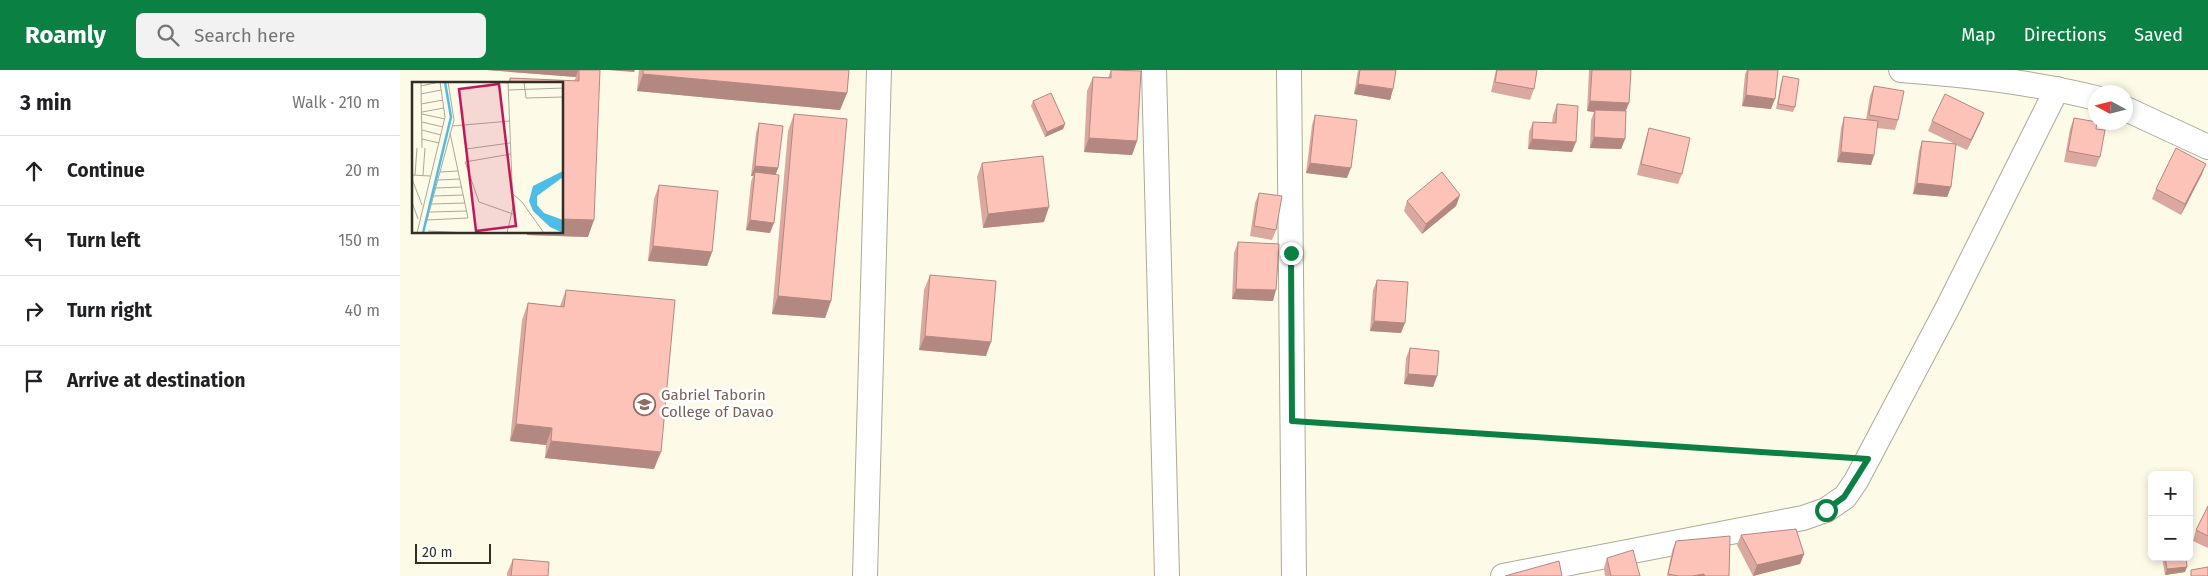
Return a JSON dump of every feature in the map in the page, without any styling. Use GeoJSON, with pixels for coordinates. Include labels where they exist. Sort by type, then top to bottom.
{"type":"FeatureCollection","features":[{"type":"Feature","properties":{"kind":"street"},"geometry":{"type":"LineString","coordinates":[[865,576],[879,70]]}},
{"type":"Feature","properties":{"kind":"street"},"geometry":{"type":"LineString","coordinates":[[1154,70],[1167,576]]}},
{"type":"Feature","properties":{"kind":"street"},"geometry":{"type":"LineString","coordinates":[[1289,70],[1294,576]]}},
{"type":"Feature","properties":{"kind":"street"},"geometry":{"type":"LineString","coordinates":[[1901,70],[1965,75],[2057,89],[2088,96]]}},
{"type":"Feature","properties":{"kind":"street"},"geometry":{"type":"LineString","coordinates":[[1502,576],[1804,518],[1826,510],[1844,497],[1868,459],[1948,307],[2057,89]]}},
{"type":"Feature","properties":{"kind":"street"},"geometry":{"type":"LineString","coordinates":[[2133,112],[2208,147]]}},
{"type":"Feature","properties":{"kind":"path"},"geometry":{"type":"LineString","coordinates":[[1292,421],[1868,459]]}},
{"type":"Feature","properties":{"kind":"building"},"geometry":{"type":"Polygon","coordinates":[[[579,70],[600,70],[594,220],[564,219],[564,82],[510,82],[510,78],[579,81],[579,70]]]}},
{"type":"Feature","properties":{"kind":"building"},"geometry":{"type":"Polygon","coordinates":[[[643,70],[849,70],[847,93],[643,74],[643,70]]]}},
{"type":"Feature","properties":{"kind":"building"},"geometry":{"type":"Polygon","coordinates":[[[1111,70],[1141,71],[1137,141],[1089,138],[1093,77],[1111,78],[1111,70]]]}},
{"type":"Feature","properties":{"kind":"building"},"geometry":{"type":"Polygon","coordinates":[[[1360,70],[1396,70],[1393,89],[1358,84],[1360,70]]]}},
{"type":"Feature","properties":{"kind":"building"},"geometry":{"type":"Polygon","coordinates":[[[1497,70],[1537,70],[1534,89],[1495,82],[1497,70]]]}},
{"type":"Feature","properties":{"kind":"building"},"geometry":{"type":"Polygon","coordinates":[[[1592,70],[1631,70],[1629,103],[1590,101],[1592,70]]]}},
{"type":"Feature","properties":{"kind":"building"},"geometry":{"type":"Polygon","coordinates":[[[1748,70],[1778,70],[1775,99],[1746,95],[1748,70]]]}},
{"type":"Feature","properties":{"kind":"building"},"geometry":{"type":"Polygon","coordinates":[[[1783,76],[1799,79],[1795,107],[1778,104],[1783,76]]]}},
{"type":"Feature","properties":{"kind":"building"},"geometry":{"type":"Polygon","coordinates":[[[1874,86],[1904,91],[1898,120],[1869,115],[1874,86]]]}},
{"type":"Feature","properties":{"kind":"building"},"geometry":{"type":"Polygon","coordinates":[[[1051,93],[1065,124],[1047,132],[1033,101],[1051,93]]]}},
{"type":"Feature","properties":{"kind":"building"},"geometry":{"type":"Polygon","coordinates":[[[1945,94],[1984,113],[1971,140],[1932,121],[1945,94]]]}},
{"type":"Feature","properties":{"kind":"building"},"geometry":{"type":"Polygon","coordinates":[[[1557,104],[1578,106],[1576,142],[1532,139],[1533,122],[1556,123],[1557,104]]]}},
{"type":"Feature","properties":{"kind":"building"},"geometry":{"type":"Polygon","coordinates":[[[1595,110],[1626,111],[1625,139],[1594,137],[1595,110]]]}},
{"type":"Feature","properties":{"kind":"building"},"geometry":{"type":"Polygon","coordinates":[[[794,114],[847,119],[831,301],[778,296],[794,114]]]}},
{"type":"Feature","properties":{"kind":"building"},"geometry":{"type":"Polygon","coordinates":[[[1315,115],[1357,120],[1351,168],[1310,163],[1315,115]]]}},
{"type":"Feature","properties":{"kind":"building"},"geometry":{"type":"Polygon","coordinates":[[[1844,117],[1878,121],[1874,155],[1841,152],[1844,117]]]}},
{"type":"Feature","properties":{"kind":"building"},"geometry":{"type":"Polygon","coordinates":[[[2074,118],[2088,120],[2088,130],[2105,130],[2100,157],[2068,151],[2074,118]]]}},
{"type":"Feature","properties":{"kind":"building"},"geometry":{"type":"Polygon","coordinates":[[[759,123],[783,126],[778,168],[755,166],[759,123]]]}},
{"type":"Feature","properties":{"kind":"building"},"geometry":{"type":"Polygon","coordinates":[[[1649,128],[1690,138],[1682,174],[1641,164],[1649,128]]]}},
{"type":"Feature","properties":{"kind":"building"},"geometry":{"type":"Polygon","coordinates":[[[1922,141],[1956,144],[1951,187],[1917,183],[1922,141]]]}},
{"type":"Feature","properties":{"kind":"building"},"geometry":{"type":"Polygon","coordinates":[[[2176,148],[2206,164],[2185,204],[2156,189],[2176,148]]]}},
{"type":"Feature","properties":{"kind":"building"},"geometry":{"type":"Polygon","coordinates":[[[1043,156],[1049,207],[988,214],[982,163],[1043,156]]]}},
{"type":"Feature","properties":{"kind":"building"},"geometry":{"type":"Polygon","coordinates":[[[755,172],[779,175],[774,223],[750,220],[755,172]]]}},
{"type":"Feature","properties":{"kind":"building"},"geometry":{"type":"Polygon","coordinates":[[[1442,172],[1460,195],[1426,224],[1407,201],[1442,172]]]}},
{"type":"Feature","properties":{"kind":"building"},"geometry":{"type":"Polygon","coordinates":[[[659,185],[718,191],[712,252],[653,246],[659,185]]]}},
{"type":"Feature","properties":{"kind":"building"},"geometry":{"type":"Polygon","coordinates":[[[1259,193],[1282,196],[1276,230],[1254,226],[1259,193]]]}},
{"type":"Feature","properties":{"kind":"building"},"geometry":{"type":"Polygon","coordinates":[[[1238,242],[1279,244],[1276,290],[1236,289],[1238,242]]]}},
{"type":"Feature","properties":{"kind":"building"},"geometry":{"type":"Polygon","coordinates":[[[930,275],[996,281],[991,342],[925,336],[930,275]]]}},
{"type":"Feature","properties":{"kind":"building"},"geometry":{"type":"Polygon","coordinates":[[[1377,280],[1408,282],[1405,323],[1374,321],[1377,280]]]}},
{"type":"Feature","properties":{"kind":"building"},"geometry":{"type":"Polygon","coordinates":[[[566,290],[675,300],[661,452],[551,441],[552,428],[516,424],[528,303],[564,307],[566,290]]]}},
{"type":"Feature","properties":{"kind":"building"},"geometry":{"type":"Polygon","coordinates":[[[1410,348],[1439,351],[1437,376],[1408,374],[1410,348]]]}},
{"type":"Feature","properties":{"kind":"building"},"geometry":{"type":"Polygon","coordinates":[[[2208,506],[2208,536],[2196,530],[2208,506]]]}},
{"type":"Feature","properties":{"kind":"building"},"geometry":{"type":"Polygon","coordinates":[[[1796,529],[1804,554],[1757,565],[1741,535],[1796,529]]]}},
{"type":"Feature","properties":{"kind":"building"},"geometry":{"type":"Polygon","coordinates":[[[1730,536],[1729,576],[1705,576],[1704,574],[1679,576],[1668,574],[1676,541],[1730,536]]]}},
{"type":"Feature","properties":{"kind":"building"},"geometry":{"type":"Polygon","coordinates":[[[1633,550],[1640,576],[1611,576],[1607,558],[1633,550]]]}},
{"type":"Feature","properties":{"kind":"building"},"geometry":{"type":"Polygon","coordinates":[[[513,559],[549,562],[548,576],[511,576],[513,559]]]}},
{"type":"Feature","properties":{"kind":"building"},"geometry":{"type":"Polygon","coordinates":[[[1559,561],[1562,576],[1505,576],[1559,561]]]}},
{"type":"Feature","properties":{"kind":"building"},"geometry":{"type":"Polygon","coordinates":[[[2166,561],[2186,561],[2187,567],[2167,569],[2166,561]]]}},
{"type":"Feature","properties":{"kind":"building"},"geometry":{"type":"Polygon","coordinates":[[[2208,567],[2208,576],[2191,576],[2191,570],[2208,567]]]}},
{"type":"Feature","properties":{"kind":"place","name":"Gabriel Taborin College of Davao"},"geometry":{"type":"Point","coordinates":[645,404]}},
{"type":"Feature","properties":{"kind":"route"},"geometry":{"type":"LineString","coordinates":[[1291,253],[1292,421],[1868,459],[1856,481],[1844,497],[1826,510]]}}]}
